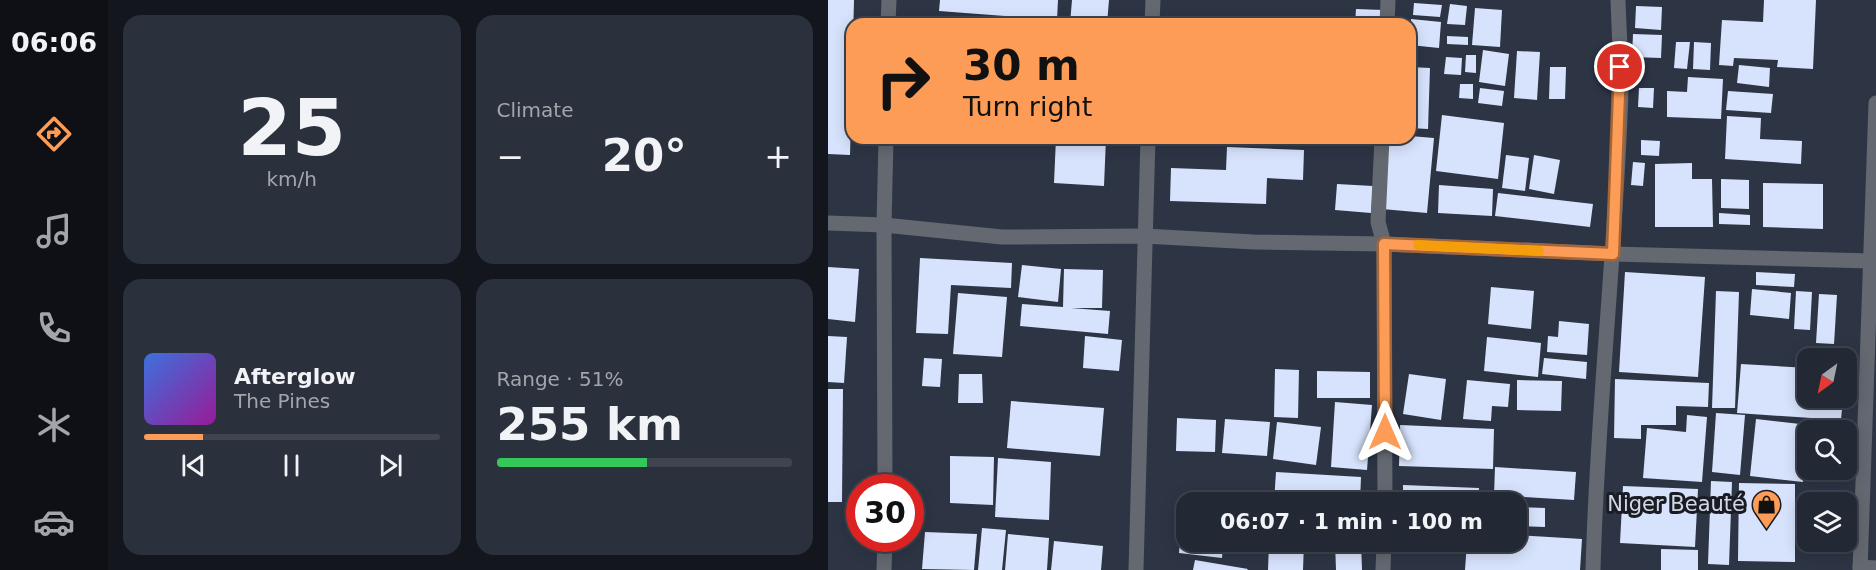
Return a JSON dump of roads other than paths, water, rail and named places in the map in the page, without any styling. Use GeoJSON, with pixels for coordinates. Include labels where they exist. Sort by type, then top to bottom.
{"type":"FeatureCollection","features":[{"type":"Feature","properties":{"kind":"street"},"geometry":{"type":"LineString","coordinates":[[888,18],[889,0]]}},
{"type":"Feature","properties":{"kind":"street"},"geometry":{"type":"LineString","coordinates":[[1152,18],[1153,0]]}},
{"type":"Feature","properties":{"kind":"street"},"geometry":{"type":"LineString","coordinates":[[1387,18],[1388,0]]}},
{"type":"Feature","properties":{"kind":"street"},"geometry":{"type":"LineString","coordinates":[[1593,570],[1621,89],[1618,0]]}},
{"type":"Feature","properties":{"kind":"street"},"geometry":{"type":"LineString","coordinates":[[1866,568],[1876,102]]}},
{"type":"Feature","properties":{"kind":"street"},"geometry":{"type":"LineString","coordinates":[[885,474],[886,144]]}},
{"type":"Feature","properties":{"kind":"street"},"geometry":{"type":"LineString","coordinates":[[1136,570],[1148,144]]}},
{"type":"Feature","properties":{"kind":"street"},"geometry":{"type":"LineString","coordinates":[[1382,144],[1378,222],[1384,244],[1385,492]]}},
{"type":"Feature","properties":{"kind":"street"},"geometry":{"type":"LineString","coordinates":[[828,223],[884,225],[1002,237],[1144,236],[1254,242],[1384,244],[1613,254],[1871,261]]}},
{"type":"Feature","properties":{"kind":"street"},"geometry":{"type":"LineString","coordinates":[[884,570],[885,552]]}},
{"type":"Feature","properties":{"kind":"street"},"geometry":{"type":"LineString","coordinates":[[1383,570],[1384,552]]}},
{"type":"Feature","properties":{"kind":"place","name":"Niger Beauté"},"geometry":{"type":"Point","coordinates":[1766,530]}}]}
